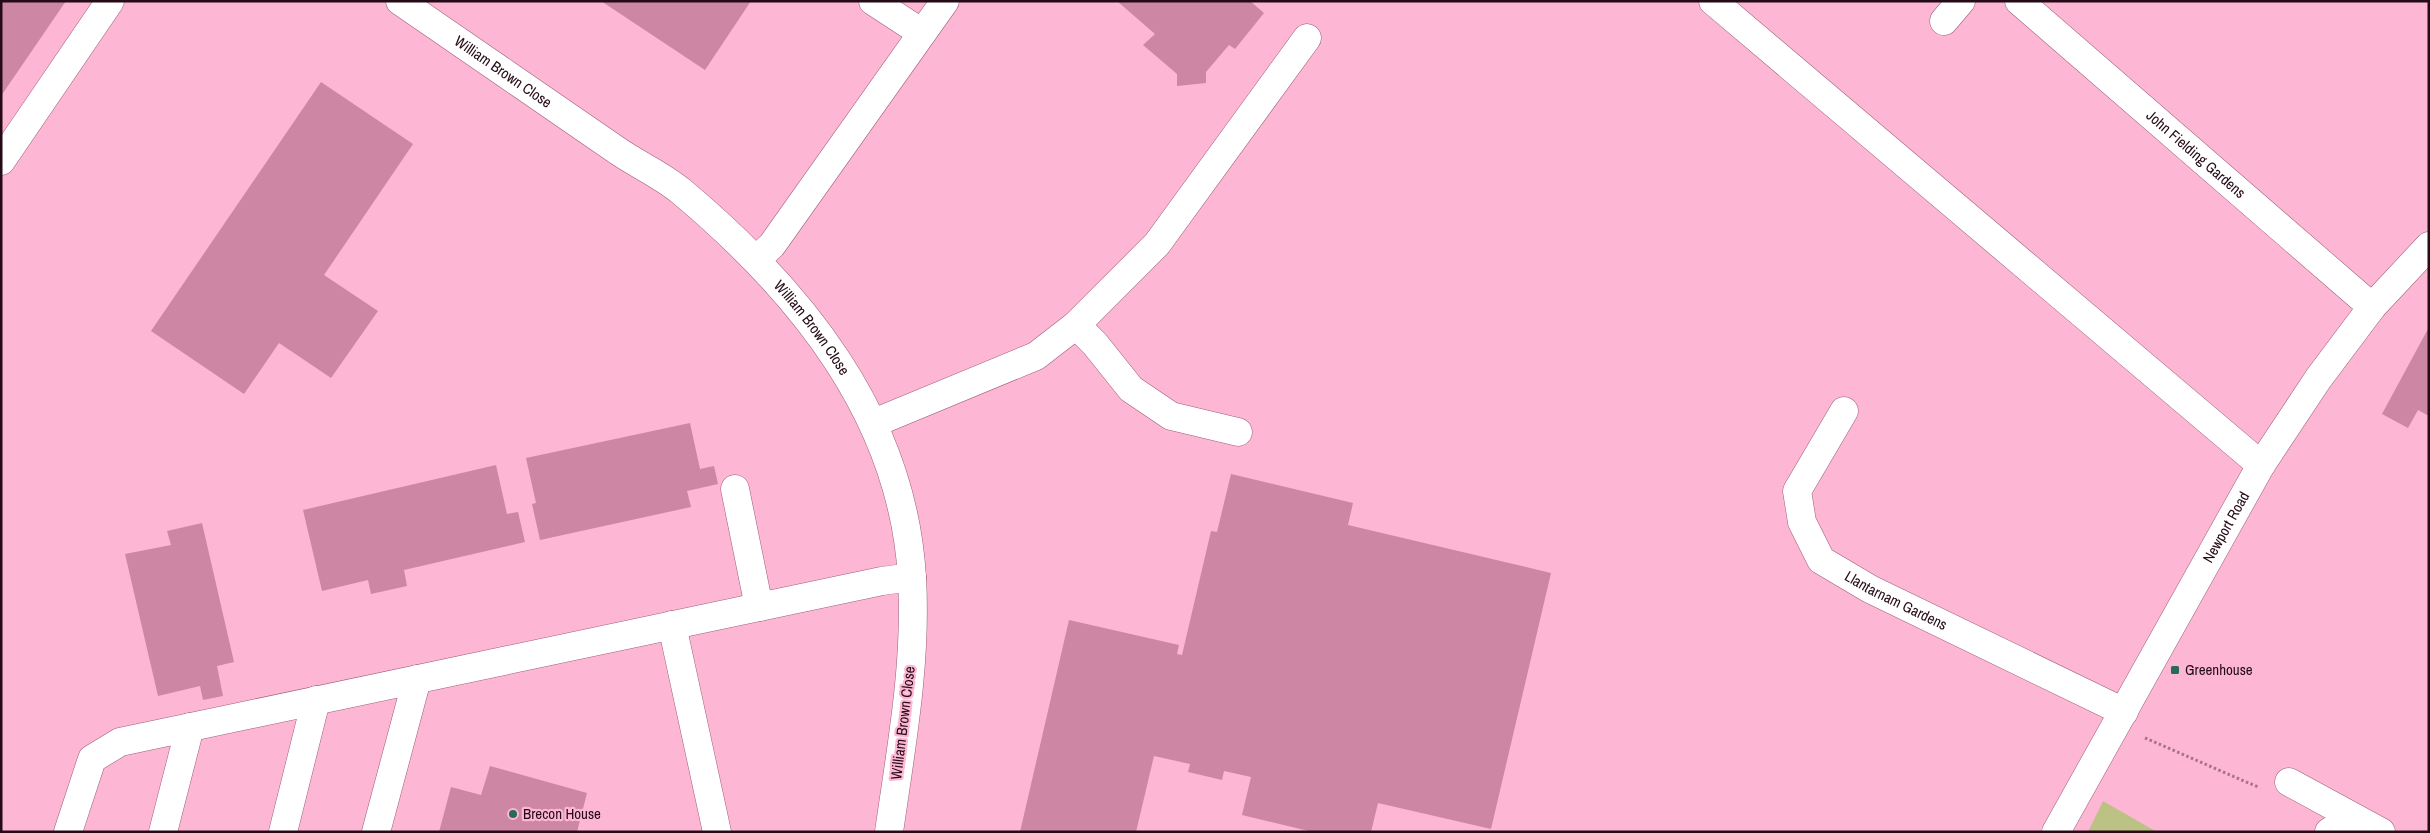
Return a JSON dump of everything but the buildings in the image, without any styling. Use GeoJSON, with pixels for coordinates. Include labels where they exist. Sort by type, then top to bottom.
{"type":"FeatureCollection","features":[{"type":"Feature","properties":{"kind":"street"},"geometry":{"type":"LineString","coordinates":[[1,161],[110,1]]}},
{"type":"Feature","properties":{"kind":"street","name":"William Brown Close"},"geometry":{"type":"LineString","coordinates":[[400,1],[618,151],[680,189],[757,259],[836,356],[874,423],[895,480],[905,524],[912,577],[909,692],[889,832]]}},
{"type":"Feature","properties":{"kind":"street"},"geometry":{"type":"LineString","coordinates":[[873,1],[922,33]]}},
{"type":"Feature","properties":{"kind":"street"},"geometry":{"type":"LineString","coordinates":[[757,259],[772,245],[945,1]]}},
{"type":"Feature","properties":{"kind":"street"},"geometry":{"type":"LineString","coordinates":[[1713,1],[2261,465]]}},
{"type":"Feature","properties":{"kind":"street","name":"John Fielding Gardens"},"geometry":{"type":"LineString","coordinates":[[2019,1],[2372,307]]}},
{"type":"Feature","properties":{"kind":"street"},"geometry":{"type":"LineString","coordinates":[[874,423],[1036,356],[1076,325],[1157,244],[1307,38]]}},
{"type":"Feature","properties":{"kind":"street","name":"Newport Road"},"geometry":{"type":"LineString","coordinates":[[2056,832],[2261,465],[2318,380],[2372,307],[2429,246]]}},
{"type":"Feature","properties":{"kind":"street"},"geometry":{"type":"LineString","coordinates":[[1076,325],[1095,344],[1132,389],[1171,416],[1238,432]]}},
{"type":"Feature","properties":{"kind":"street","name":"Llantarnam Gardens"},"geometry":{"type":"LineString","coordinates":[[1844,411],[1797,491],[1802,522],[1822,560],[1870,590],[2120,719]]}},
{"type":"Feature","properties":{"kind":"street"},"geometry":{"type":"LineString","coordinates":[[736,489],[759,607]]}},
{"type":"Feature","properties":{"kind":"street"},"geometry":{"type":"LineString","coordinates":[[68,832],[92,759],[120,742],[882,581],[912,577]]}},
{"type":"Feature","properties":{"kind":"street"},"geometry":{"type":"LineString","coordinates":[[672,625],[717,832]]}},
{"type":"Feature","properties":{"kind":"street"},"geometry":{"type":"LineString","coordinates":[[376,832],[417,679]]}},
{"type":"Feature","properties":{"kind":"street"},"geometry":{"type":"LineString","coordinates":[[283,832],[316,700]]}},
{"type":"Feature","properties":{"kind":"street"},"geometry":{"type":"LineString","coordinates":[[163,832],[190,727]]}},
{"type":"Feature","properties":{"kind":"street"},"geometry":{"type":"LineString","coordinates":[[2289,782],[2381,832]]}},
{"type":"Feature","properties":{"kind":"street"},"geometry":{"type":"LineString","coordinates":[[2329,832],[2352,817]]}},
{"type":"Feature","properties":{"kind":"path"},"geometry":{"type":"LineString","coordinates":[[2120,719],[2265,790],[2289,782]]}},
{"type":"Feature","properties":{"kind":"green space"},"geometry":{"type":"Polygon","coordinates":[[[2103,801],[2157,832],[2088,832],[2103,801]]]}},
{"type":"Feature","properties":{"kind":"place","name":"Greenhouse"},"geometry":{"type":"Point","coordinates":[2175,670]}},
{"type":"Feature","properties":{"kind":"place","name":"Brecon House"},"geometry":{"type":"Point","coordinates":[513,814]}}]}
